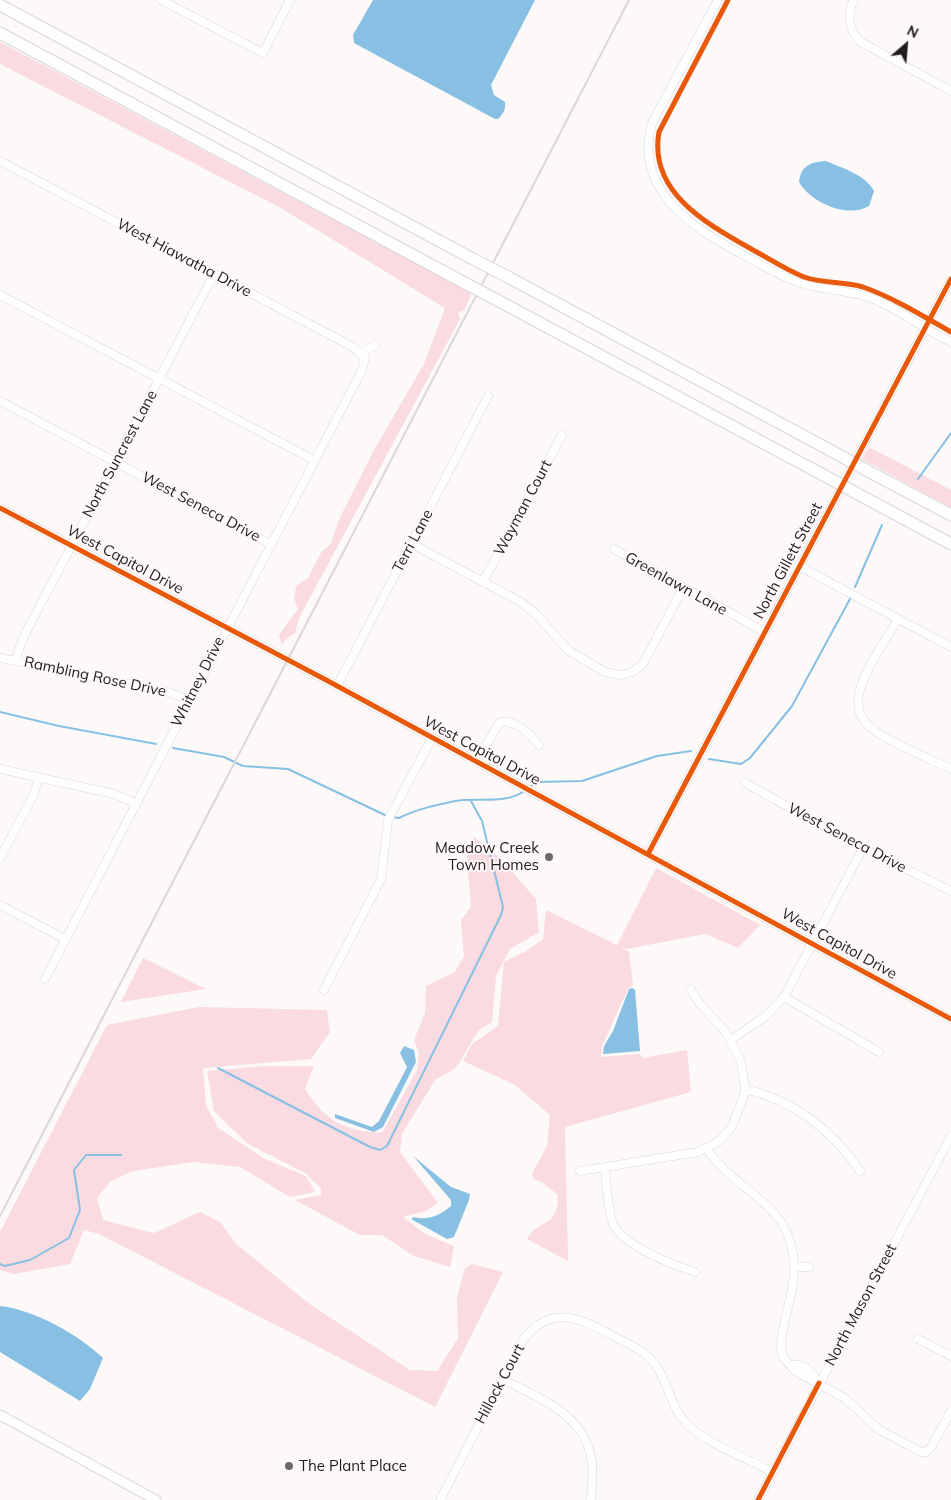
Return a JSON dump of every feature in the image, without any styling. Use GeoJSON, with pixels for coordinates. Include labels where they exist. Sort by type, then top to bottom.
{"type":"FeatureCollection","features":[{"type":"Feature","properties":{"kind":"highway"},"geometry":{"type":"LineString","coordinates":[[0,5],[951,515]]}},
{"type":"Feature","properties":{"kind":"highway"},"geometry":{"type":"LineString","coordinates":[[0,33],[951,544]]}},
{"type":"Feature","properties":{"kind":"main road"},"geometry":{"type":"LineString","coordinates":[[0,1415],[156,1500]]}},
{"type":"Feature","properties":{"kind":"street"},"geometry":{"type":"LineString","coordinates":[[162,0],[264,53],[290,0]]}},
{"type":"Feature","properties":{"kind":"street"},"geometry":{"type":"LineString","coordinates":[[718,0],[652,123],[648,137],[648,156],[651,172],[662,192],[703,232],[782,275],[808,285],[871,299],[951,342]]}},
{"type":"Feature","properties":{"kind":"street"},"geometry":{"type":"LineString","coordinates":[[854,0],[849,17],[856,38],[864,45],[951,91]]}},
{"type":"Feature","properties":{"kind":"street","name":"West Hiawatha Drive"},"geometry":{"type":"LineString","coordinates":[[0,161],[353,347],[364,356]]}},
{"type":"Feature","properties":{"kind":"street","name":"North Suncrest Lane"},"geometry":{"type":"LineString","coordinates":[[15,661],[23,638],[214,274]]}},
{"type":"Feature","properties":{"kind":"street","name":"North Gillett Street"},"geometry":{"type":"LineString","coordinates":[[648,854],[951,279]]}},
{"type":"Feature","properties":{"kind":"street"},"geometry":{"type":"LineString","coordinates":[[0,295],[314,460]]}},
{"type":"Feature","properties":{"kind":"street"},"geometry":{"type":"LineString","coordinates":[[364,356],[375,346]]}},
{"type":"Feature","properties":{"kind":"street","name":"Whitney Drive"},"geometry":{"type":"LineString","coordinates":[[45,979],[226,627],[362,370],[364,356]]}},
{"type":"Feature","properties":{"kind":"street","name":"Terri Lane"},"geometry":{"type":"LineString","coordinates":[[336,686],[488,396]]}},
{"type":"Feature","properties":{"kind":"street","name":"West Seneca Drive"},"geometry":{"type":"LineString","coordinates":[[0,401],[270,544]]}},
{"type":"Feature","properties":{"kind":"street","name":"Wayman Court"},"geometry":{"type":"LineString","coordinates":[[483,582],[562,435]]}},
{"type":"Feature","properties":{"kind":"street","name":"West Capitol Drive"},"geometry":{"type":"LineString","coordinates":[[0,508],[336,686],[951,1019]]}},
{"type":"Feature","properties":{"kind":"street"},"geometry":{"type":"LineString","coordinates":[[412,544],[526,606],[561,644],[574,655],[605,672],[621,675],[632,672],[643,664],[683,588]]}},
{"type":"Feature","properties":{"kind":"street","name":"Greenlawn Lane"},"geometry":{"type":"LineString","coordinates":[[614,549],[765,632]]}},
{"type":"Feature","properties":{"kind":"street"},"geometry":{"type":"LineString","coordinates":[[799,566],[951,648]]}},
{"type":"Feature","properties":{"kind":"street"},"geometry":{"type":"LineString","coordinates":[[898,618],[862,686],[858,702],[860,713],[867,724],[878,732],[951,769]]}},
{"type":"Feature","properties":{"kind":"street","name":"Rambling Rose Drive"},"geometry":{"type":"LineString","coordinates":[[0,658],[168,692],[189,700]]}},
{"type":"Feature","properties":{"kind":"street"},"geometry":{"type":"LineString","coordinates":[[476,762],[500,722],[510,723],[531,734],[539,745]]}},
{"type":"Feature","properties":{"kind":"street"},"geometry":{"type":"LineString","coordinates":[[324,990],[381,879],[388,820],[432,738]]}},
{"type":"Feature","properties":{"kind":"street"},"geometry":{"type":"LineString","coordinates":[[0,769],[114,794],[135,803]]}},
{"type":"Feature","properties":{"kind":"street"},"geometry":{"type":"LineString","coordinates":[[0,858],[32,796],[39,778]]}},
{"type":"Feature","properties":{"kind":"street","name":"West Seneca Drive"},"geometry":{"type":"LineString","coordinates":[[744,783],[863,848],[951,891]]}},
{"type":"Feature","properties":{"kind":"street"},"geometry":{"type":"LineString","coordinates":[[731,1040],[766,1016],[784,997],[863,848]]}},
{"type":"Feature","properties":{"kind":"street"},"geometry":{"type":"LineString","coordinates":[[0,905],[65,939]]}},
{"type":"Feature","properties":{"kind":"street"},"geometry":{"type":"LineString","coordinates":[[580,1171],[686,1155],[707,1148],[718,1141],[730,1128],[743,1099],[745,1089],[741,1061],[731,1040],[691,990]]}},
{"type":"Feature","properties":{"kind":"street"},"geometry":{"type":"LineString","coordinates":[[784,997],[879,1052]]}},
{"type":"Feature","properties":{"kind":"street"},"geometry":{"type":"LineString","coordinates":[[745,1089],[776,1098],[800,1111],[852,1159],[860,1171]]}},
{"type":"Feature","properties":{"kind":"street","name":"North Mason Street"},"geometry":{"type":"LineString","coordinates":[[758,1500],[951,1136]]}},
{"type":"Feature","properties":{"kind":"street"},"geometry":{"type":"LineString","coordinates":[[707,1148],[725,1172],[756,1194],[773,1211],[789,1241],[794,1267],[790,1301],[781,1342],[783,1357],[792,1365],[799,1364],[813,1372],[819,1383],[852,1404],[878,1430],[912,1448],[926,1452],[936,1441],[951,1411]]}},
{"type":"Feature","properties":{"kind":"street"},"geometry":{"type":"LineString","coordinates":[[605,1167],[610,1208],[617,1231],[629,1241],[674,1265],[695,1272]]}},
{"type":"Feature","properties":{"kind":"street"},"geometry":{"type":"LineString","coordinates":[[794,1267],[809,1266]]}},
{"type":"Feature","properties":{"kind":"street","name":"Hillock Court"},"geometry":{"type":"LineString","coordinates":[[440,1500],[523,1340],[535,1327],[560,1317],[582,1320],[638,1349],[650,1359],[661,1374],[676,1411],[690,1426],[706,1437],[772,1472]]}},
{"type":"Feature","properties":{"kind":"street"},"geometry":{"type":"LineString","coordinates":[[918,1339],[951,1356]]}},
{"type":"Feature","properties":{"kind":"street"},"geometry":{"type":"LineString","coordinates":[[502,1379],[562,1411],[579,1430],[588,1445],[592,1459],[591,1500]]}},
{"type":"Feature","properties":{"kind":"shaded area"},"geometry":{"type":"Polygon","coordinates":[[[0,42],[469,292],[471,295],[465,309],[458,313],[460,319],[299,618],[295,633],[286,639],[282,645],[279,635],[298,609],[294,599],[296,586],[308,578],[322,551],[330,545],[341,515],[374,450],[424,364],[445,308],[281,208],[0,64],[0,42]]]}},
{"type":"Feature","properties":{"kind":"shaded area"},"geometry":{"type":"Polygon","coordinates":[[[869,447],[951,490],[951,508],[862,459],[869,447]]]}},
{"type":"Feature","properties":{"kind":"shaded area"},"geometry":{"type":"Polygon","coordinates":[[[474,837],[500,858],[536,899],[539,932],[510,949],[496,976],[492,1022],[478,1031],[456,1068],[435,1080],[402,1134],[400,1152],[438,1203],[426,1211],[403,1217],[425,1234],[454,1246],[450,1267],[414,1256],[382,1235],[360,1235],[295,1200],[321,1195],[321,1188],[305,1173],[248,1144],[214,1111],[207,1071],[265,1066],[314,1066],[305,1089],[328,1117],[356,1130],[382,1133],[417,1070],[419,1053],[414,1040],[425,1013],[426,986],[455,972],[464,956],[461,920],[471,907],[466,848],[474,837]]]}},
{"type":"Feature","properties":{"kind":"shaded area"},"geometry":{"type":"Polygon","coordinates":[[[656,868],[760,925],[738,948],[705,934],[627,949],[620,947],[629,952],[633,985],[628,989],[602,1046],[601,1057],[640,1054],[643,1058],[687,1050],[691,1092],[565,1127],[568,1261],[527,1239],[536,1228],[551,1219],[555,1214],[557,1206],[558,1195],[542,1182],[533,1179],[532,1174],[547,1146],[550,1115],[515,1085],[463,1061],[472,1044],[498,1026],[504,962],[526,951],[543,939],[546,910],[617,945],[656,868]]]}},
{"type":"Feature","properties":{"kind":"shaded area"},"geometry":{"type":"Polygon","coordinates":[[[143,958],[206,989],[121,1002],[143,958]]]}},
{"type":"Feature","properties":{"kind":"shaded area"},"geometry":{"type":"Polygon","coordinates":[[[199,1007],[327,1010],[330,1032],[311,1059],[203,1068],[206,1105],[218,1128],[265,1159],[306,1176],[315,1192],[290,1197],[240,1167],[193,1162],[133,1171],[111,1181],[97,1198],[103,1220],[154,1233],[200,1212],[220,1222],[236,1244],[311,1305],[410,1370],[437,1371],[458,1338],[457,1297],[465,1268],[472,1264],[503,1272],[435,1407],[99,1234],[84,1230],[70,1264],[14,1274],[0,1270],[0,1232],[107,1025],[199,1007]]]}},
{"type":"Feature","properties":{"kind":"water"},"geometry":{"type":"Polygon","coordinates":[[[373,0],[535,0],[491,85],[494,95],[505,102],[503,114],[498,119],[495,119],[354,43],[353,35],[373,0]]]}},
{"type":"Feature","properties":{"kind":"water"},"geometry":{"type":"Polygon","coordinates":[[[826,161],[860,176],[870,185],[874,191],[869,206],[860,210],[840,209],[820,202],[804,189],[799,182],[804,169],[815,162],[826,161]]]}},
{"type":"Feature","properties":{"kind":"water"},"geometry":{"type":"Polygon","coordinates":[[[629,989],[635,990],[640,1051],[603,1054],[604,1046],[613,1031],[629,989]]]}},
{"type":"Feature","properties":{"kind":"water"},"geometry":{"type":"Polygon","coordinates":[[[404,1046],[414,1050],[416,1062],[383,1127],[374,1132],[335,1118],[335,1114],[372,1127],[379,1121],[407,1067],[400,1053],[404,1046]]]}},
{"type":"Feature","properties":{"kind":"water"},"geometry":{"type":"Polygon","coordinates":[[[413,1156],[451,1187],[470,1194],[454,1237],[447,1239],[411,1219],[414,1217],[425,1218],[434,1216],[451,1206],[451,1200],[413,1156]]]}},
{"type":"Feature","properties":{"kind":"water"},"geometry":{"type":"Polygon","coordinates":[[[0,1306],[27,1312],[69,1332],[103,1358],[90,1389],[80,1401],[0,1352],[0,1306]]]}},
{"type":"Feature","properties":{"kind":"waterway"},"geometry":{"type":"LineString","coordinates":[[918,479],[951,433]]}},
{"type":"Feature","properties":{"kind":"waterway"},"geometry":{"type":"LineString","coordinates":[[855,587],[882,525]]}},
{"type":"Feature","properties":{"kind":"waterway"},"geometry":{"type":"LineString","coordinates":[[709,759],[741,764],[750,758],[792,706],[850,599]]}},
{"type":"Feature","properties":{"kind":"waterway"},"geometry":{"type":"LineString","coordinates":[[0,712],[59,726],[156,744]]}},
{"type":"Feature","properties":{"kind":"waterway"},"geometry":{"type":"LineString","coordinates":[[173,748],[224,757],[243,766],[288,769],[387,816]]}},
{"type":"Feature","properties":{"kind":"waterway"},"geometry":{"type":"LineString","coordinates":[[530,787],[536,782],[582,781],[657,756],[691,751]]}},
{"type":"Feature","properties":{"kind":"waterway"},"geometry":{"type":"LineString","coordinates":[[392,817],[399,818],[420,810],[455,801],[509,798],[524,791]]}},
{"type":"Feature","properties":{"kind":"waterway"},"geometry":{"type":"LineString","coordinates":[[218,1068],[370,1147],[380,1150],[387,1146],[501,915],[503,907],[482,821],[471,801]]}},
{"type":"Feature","properties":{"kind":"waterway"},"geometry":{"type":"LineString","coordinates":[[0,1264],[5,1266],[30,1260],[69,1238],[80,1210],[74,1170],[86,1155],[121,1155]]}},
{"type":"Feature","properties":{"kind":"railway"},"geometry":{"type":"LineString","coordinates":[[0,1216],[629,0]]}},
{"type":"Feature","properties":{"kind":"cycle path"},"geometry":{"type":"LineString","coordinates":[[728,0],[659,132],[658,154],[663,173],[672,190],[685,205],[718,230],[791,271],[811,279],[848,284],[875,291],[951,332]]}},
{"type":"Feature","properties":{"kind":"cycle path"},"geometry":{"type":"LineString","coordinates":[[648,854],[951,279]]}},
{"type":"Feature","properties":{"kind":"cycle path"},"geometry":{"type":"LineString","coordinates":[[0,508],[328,681],[951,1019]]}},
{"type":"Feature","properties":{"kind":"cycle path"},"geometry":{"type":"LineString","coordinates":[[758,1500],[819,1383]]}},
{"type":"Feature","properties":{"kind":"place","name":"Meadow Creek Town Homes"},"geometry":{"type":"Point","coordinates":[549,857]}},
{"type":"Feature","properties":{"kind":"place","name":"The Plant Place"},"geometry":{"type":"Point","coordinates":[289,1466]}}]}
